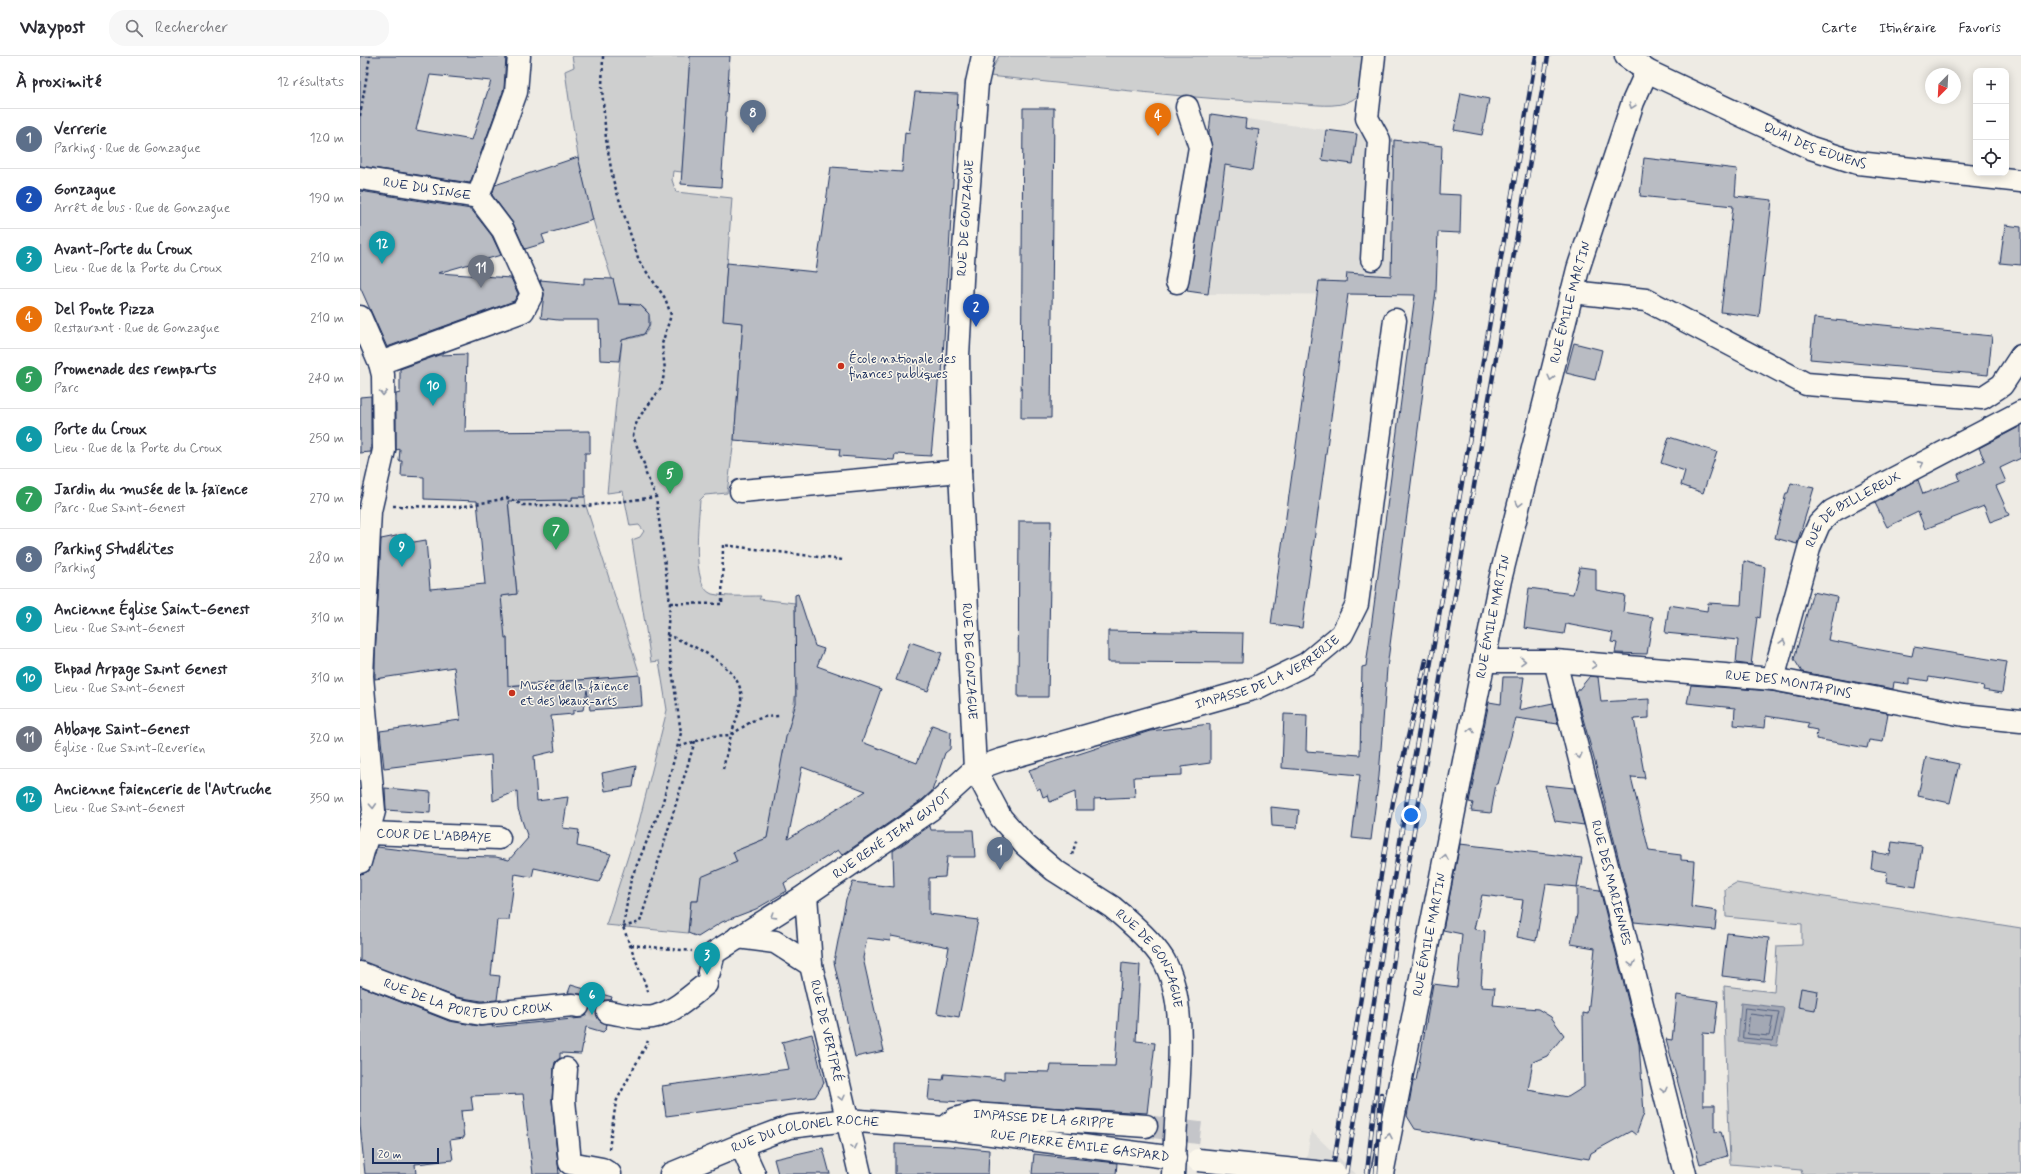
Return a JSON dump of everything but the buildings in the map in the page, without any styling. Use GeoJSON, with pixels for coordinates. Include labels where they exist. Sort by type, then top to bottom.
{"type":"FeatureCollection","features":[{"type":"Feature","properties":{"kind":"street"},"geometry":{"type":"LineString","coordinates":[[478,197],[516,92],[519,56]]}},
{"type":"Feature","properties":{"kind":"street","name":"RUE DE GONZAGUE"},"geometry":{"type":"LineString","coordinates":[[974,56],[977,83]]}},
{"type":"Feature","properties":{"kind":"street","name":"RUE DE GONZAGUE"},"geometry":{"type":"LineString","coordinates":[[983,56],[977,83],[963,261],[958,356],[960,471],[975,769],[1001,818],[1025,845],[1054,870],[1112,906],[1132,924],[1163,960],[1176,993],[1179,1037],[1174,1157]]}},
{"type":"Feature","properties":{"kind":"street"},"geometry":{"type":"LineString","coordinates":[[1372,259],[1379,140],[1367,118],[1374,56]]}},
{"type":"Feature","properties":{"kind":"street","name":"QUAI DES EDUENS"},"geometry":{"type":"LineString","coordinates":[[1626,56],[1647,71],[1811,148],[1858,163],[2021,181]]}},
{"type":"Feature","properties":{"kind":"street","name":"RUE ÉMILE MARTIN"},"geometry":{"type":"LineString","coordinates":[[1382,1174],[1500,580],[1572,292],[1633,102],[1647,71]]}},
{"type":"Feature","properties":{"kind":"street"},"geometry":{"type":"LineString","coordinates":[[1177,282],[1200,147],[1186,107]]}},
{"type":"Feature","properties":{"kind":"street","name":"RUE DU SINGE"},"geometry":{"type":"LineString","coordinates":[[360,178],[478,197],[503,230],[532,294],[523,311],[380,363]]}},
{"type":"Feature","properties":{"kind":"street"},"geometry":{"type":"LineString","coordinates":[[1572,292],[1646,300],[1806,384],[1982,398],[2002,385],[2021,356]]}},
{"type":"Feature","properties":{"kind":"street"},"geometry":{"type":"LineString","coordinates":[[360,317],[380,363],[383,375],[384,450],[372,502],[362,676],[374,811],[360,862]]}},
{"type":"Feature","properties":{"kind":"street","name":"IMPASSE DE LA VERRERIE"},"geometry":{"type":"LineString","coordinates":[[975,769],[1001,760],[1256,688],[1306,664],[1342,634],[1357,604],[1395,320]]}},
{"type":"Feature","properties":{"kind":"street","name":"RUE DE BILLEREUX"},"geometry":{"type":"LineString","coordinates":[[1773,679],[1810,545],[1819,524],[1832,511],[2021,412]]}},
{"type":"Feature","properties":{"kind":"street"},"geometry":{"type":"LineString","coordinates":[[741,491],[960,471]]}},
{"type":"Feature","properties":{"kind":"street"},"geometry":{"type":"LineString","coordinates":[[1484,660],[1555,661]]}},
{"type":"Feature","properties":{"kind":"street","name":"RUE DES MONTAPINS"},"geometry":{"type":"LineString","coordinates":[[1555,661],[1773,679],[1964,715],[2021,721]]}},
{"type":"Feature","properties":{"kind":"street","name":"RUE DES MARIENNES"},"geometry":{"type":"LineString","coordinates":[[1555,661],[1686,1174]]}},
{"type":"Feature","properties":{"kind":"street","name":"RUE RENÉ JEAN GUYOT"},"geometry":{"type":"LineString","coordinates":[[738,937],[806,895],[930,810],[975,769]]}},
{"type":"Feature","properties":{"kind":"street","name":"COUR DE L'ABBAYE"},"geometry":{"type":"LineString","coordinates":[[369,833],[499,838]]}},
{"type":"Feature","properties":{"kind":"street"},"geometry":{"type":"LineString","coordinates":[[806,895],[811,965]]}},
{"type":"Feature","properties":{"kind":"street"},"geometry":{"type":"LineString","coordinates":[[608,1012],[641,1017],[656,1017],[679,1006],[738,937]]}},
{"type":"Feature","properties":{"kind":"street","name":"RUE DE VERTPRÉ"},"geometry":{"type":"LineString","coordinates":[[738,937],[774,942],[811,965],[860,1174]]}},
{"type":"Feature","properties":{"kind":"street","name":"RUE DE LA PORTE DU CROUX"},"geometry":{"type":"LineString","coordinates":[[360,973],[453,1009],[481,1014],[573,1005],[578,1006]]}},
{"type":"Feature","properties":{"kind":"street"},"geometry":{"type":"LineString","coordinates":[[566,1069],[564,1100],[570,1163],[606,1172]]}},
{"type":"Feature","properties":{"kind":"street","name":"IMPASSE DE LA GRIPPE"},"geometry":{"type":"LineString","coordinates":[[945,1128],[954,1119],[973,1114],[1146,1126]]}},
{"type":"Feature","properties":{"kind":"street","name":"RUE DU COLONEL ROCHE"},"geometry":{"type":"LineString","coordinates":[[671,1174],[741,1144],[789,1128],[847,1120],[945,1128]]}},
{"type":"Feature","properties":{"kind":"street","name":"RUE PIERRE ÉMILE GASPARD"},"geometry":{"type":"LineString","coordinates":[[945,1128],[1198,1160],[1335,1174]]}},
{"type":"Feature","properties":{"kind":"street"},"geometry":{"type":"LineString","coordinates":[[741,1144],[754,1174]]}},
{"type":"Feature","properties":{"kind":"path"},"geometry":{"type":"LineString","coordinates":[[360,116],[370,56]]}},
{"type":"Feature","properties":{"kind":"path"},"geometry":{"type":"LineString","coordinates":[[603,56],[602,88],[606,139],[614,180],[639,261],[665,298],[671,315],[662,344],[665,370],[661,388],[640,416],[635,426],[633,436],[644,464],[646,474],[656,497],[670,603],[667,635],[680,727],[678,747],[662,805],[631,879],[623,927],[642,972],[656,1017],[653,1031],[616,1102],[606,1172]]}},
{"type":"Feature","properties":{"kind":"path"},"geometry":{"type":"LineString","coordinates":[[372,502],[388,506],[460,507],[508,498],[523,505],[586,506],[656,497]]}},
{"type":"Feature","properties":{"kind":"path"},"geometry":{"type":"LineString","coordinates":[[670,603],[722,604],[724,545],[843,560]]}},
{"type":"Feature","properties":{"kind":"path"},"geometry":{"type":"LineString","coordinates":[[667,635],[687,642],[709,656],[724,666],[737,680],[741,694],[738,713],[723,769]]}},
{"type":"Feature","properties":{"kind":"path"},"geometry":{"type":"LineString","coordinates":[[678,747],[720,734],[731,735],[752,721],[764,717],[780,716]]}},
{"type":"Feature","properties":{"kind":"path"},"geometry":{"type":"LineString","coordinates":[[623,927],[640,922],[695,742]]}},
{"type":"Feature","properties":{"kind":"path"},"geometry":{"type":"LineString","coordinates":[[631,945],[709,970]]}},
{"type":"Feature","properties":{"kind":"shaded area"},"geometry":{"type":"Polygon","coordinates":[[[572,56],[690,56],[682,172],[673,171],[672,180],[676,192],[732,198],[723,320],[743,323],[734,440],[727,493],[705,495],[700,500],[697,551],[698,566],[705,589],[712,594],[730,596],[761,596],[759,599],[795,603],[796,690],[767,838],[733,852],[737,862],[702,877],[707,890],[700,890],[698,901],[691,901],[688,933],[606,925],[639,822],[667,710],[659,661],[651,662],[632,540],[640,537],[644,531],[639,525],[630,526],[623,491],[607,493],[622,340],[643,335],[649,328],[650,320],[647,312],[641,306],[633,304],[619,304],[596,231],[580,165],[565,71],[574,67],[572,56]]]}},
{"type":"Feature","properties":{"kind":"shaded area"},"geometry":{"type":"Polygon","coordinates":[[[999,56],[1367,56],[1364,81],[1357,97],[1346,103],[1324,105],[1180,96],[989,76],[999,56]]]}},
{"type":"Feature","properties":{"kind":"shaded area"},"geometry":{"type":"Polygon","coordinates":[[[1211,114],[1442,146],[1435,295],[1208,294],[1187,291],[1211,114]]]}},
{"type":"Feature","properties":{"kind":"shaded area"},"geometry":{"type":"Polygon","coordinates":[[[572,497],[585,497],[586,506],[640,675],[503,686],[507,660],[507,638],[499,639],[501,596],[517,594],[508,498],[522,501],[572,500],[572,497]]]}},
{"type":"Feature","properties":{"kind":"shaded area"},"geometry":{"type":"Polygon","coordinates":[[[1736,883],[2021,928],[2021,1174],[1802,1174],[1801,1170],[1730,1164],[1724,986],[1774,992],[1777,946],[1802,945],[1802,924],[1726,917],[1725,889],[1736,883]]]}},
{"type":"Feature","properties":{"kind":"shaded area"},"geometry":{"type":"Polygon","coordinates":[[[1311,1131],[1356,1174],[1304,1174],[1311,1131]]]}},
{"type":"Feature","properties":{"kind":"water"},"geometry":{"type":"Polygon","coordinates":[[[1741,1003],[1784,1008],[1777,1046],[1738,1042],[1741,1003]]]}},
{"type":"Feature","properties":{"kind":"tunnel"},"geometry":{"type":"LineString","coordinates":[[578,1006],[608,1012]]}},
{"type":"Feature","properties":{"kind":"tunnel"},"geometry":{"type":"LineString","coordinates":[[1146,1126],[1206,1134]]}},
{"type":"Feature","properties":{"kind":"railway"},"geometry":{"type":"LineString","coordinates":[[1346,1174],[1404,817],[1536,56]]}},
{"type":"Feature","properties":{"kind":"railway"},"geometry":{"type":"LineString","coordinates":[[1367,1174],[1397,937],[1436,701],[1548,56]]}},
{"type":"Feature","properties":{"kind":"railway"},"geometry":{"type":"LineString","coordinates":[[1332,1174],[1393,802],[1426,660]]}},
{"type":"Feature","properties":{"kind":"railway"},"geometry":{"type":"LineString","coordinates":[[1376,1174],[1381,1094]]}},
{"type":"Feature","properties":{"kind":"place","name":"Parking Studélites"},"geometry":{"type":"Point","coordinates":[753,133]}},
{"type":"Feature","properties":{"kind":"place","name":"Del Ponte Pizza"},"geometry":{"type":"Point","coordinates":[1158,136]}},
{"type":"Feature","properties":{"kind":"place","name":"Ancienne faiencerie de l'Autruche"},"geometry":{"type":"Point","coordinates":[382,264]}},
{"type":"Feature","properties":{"kind":"place","name":"Abbaye Saint-Genest"},"geometry":{"type":"Point","coordinates":[481,288]}},
{"type":"Feature","properties":{"kind":"place","name":"Gonzague"},"geometry":{"type":"Point","coordinates":[976,327]}},
{"type":"Feature","properties":{"kind":"place","name":"École nationale des finances publiques"},"geometry":{"type":"Point","coordinates":[841,366]}},
{"type":"Feature","properties":{"kind":"place","name":"Ehpad Arpage Saint Genest"},"geometry":{"type":"Point","coordinates":[433,406]}},
{"type":"Feature","properties":{"kind":"place","name":"Promenade des remparts"},"geometry":{"type":"Point","coordinates":[670,494]}},
{"type":"Feature","properties":{"kind":"place","name":"Jardin du musée de la faïence"},"geometry":{"type":"Point","coordinates":[556,550]}},
{"type":"Feature","properties":{"kind":"place","name":"Ancienne Église Saint-Genest"},"geometry":{"type":"Point","coordinates":[402,567]}},
{"type":"Feature","properties":{"kind":"place","name":"Musée de la faïence et des beaux-arts"},"geometry":{"type":"Point","coordinates":[512,693]}},
{"type":"Feature","properties":{"kind":"place","name":"Verrerie"},"geometry":{"type":"Point","coordinates":[1000,870]}},
{"type":"Feature","properties":{"kind":"place","name":"Avant-Porte du Croux"},"geometry":{"type":"Point","coordinates":[707,975]}},
{"type":"Feature","properties":{"kind":"place","name":"Porte du Croux"},"geometry":{"type":"Point","coordinates":[592,1015]}}]}
